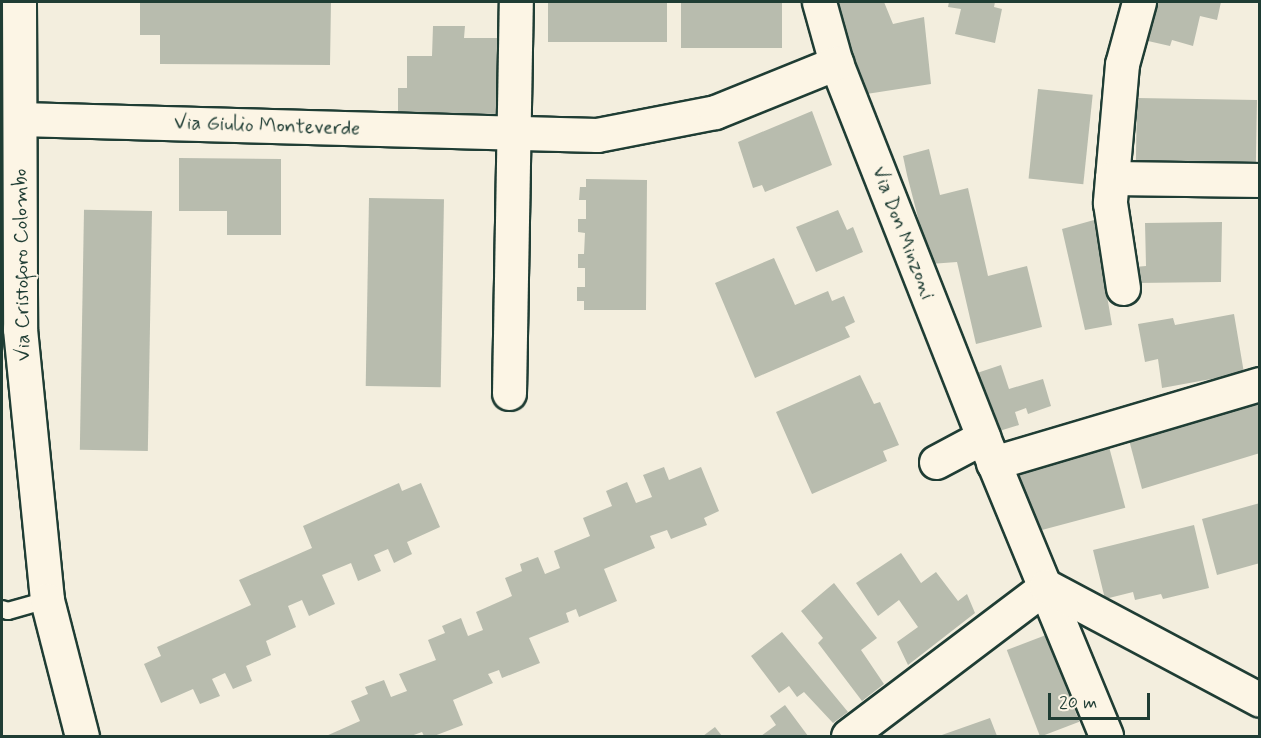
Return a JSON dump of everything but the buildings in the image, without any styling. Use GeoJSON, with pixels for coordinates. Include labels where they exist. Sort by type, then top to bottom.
{"type":"FeatureCollection","features":[{"type":"Feature","properties":{"kind":"street","name":"Via Cristoforo Colombo"},"geometry":{"type":"LineString","coordinates":[[19,2],[20,119],[11,326],[47,600]]}},
{"type":"Feature","properties":{"kind":"street"},"geometry":{"type":"LineString","coordinates":[[509,393],[516,2]]}},
{"type":"Feature","properties":{"kind":"street","name":"Via Don Minzoni"},"geometry":{"type":"LineString","coordinates":[[819,2],[833,55],[988,450],[1106,736]]}},
{"type":"Feature","properties":{"kind":"street"},"geometry":{"type":"LineString","coordinates":[[1123,288],[1110,203],[1122,64],[1139,2]]}},
{"type":"Feature","properties":{"kind":"street","name":"Via Giulio Monteverde"},"geometry":{"type":"LineString","coordinates":[[20,119],[597,135],[715,112],[833,55]]}},
{"type":"Feature","properties":{"kind":"street"},"geometry":{"type":"LineString","coordinates":[[1112,178],[1260,180]]}},
{"type":"Feature","properties":{"kind":"street"},"geometry":{"type":"LineString","coordinates":[[936,462],[1260,384]]}},
{"type":"Feature","properties":{"kind":"street"},"geometry":{"type":"LineString","coordinates":[[848,736],[1046,586],[1260,700]]}},
{"type":"Feature","properties":{"kind":"street"},"geometry":{"type":"LineString","coordinates":[[47,600],[82,736]]}},
{"type":"Feature","properties":{"kind":"lane"},"geometry":{"type":"LineString","coordinates":[[2,609],[8,611],[47,600]]}}]}
